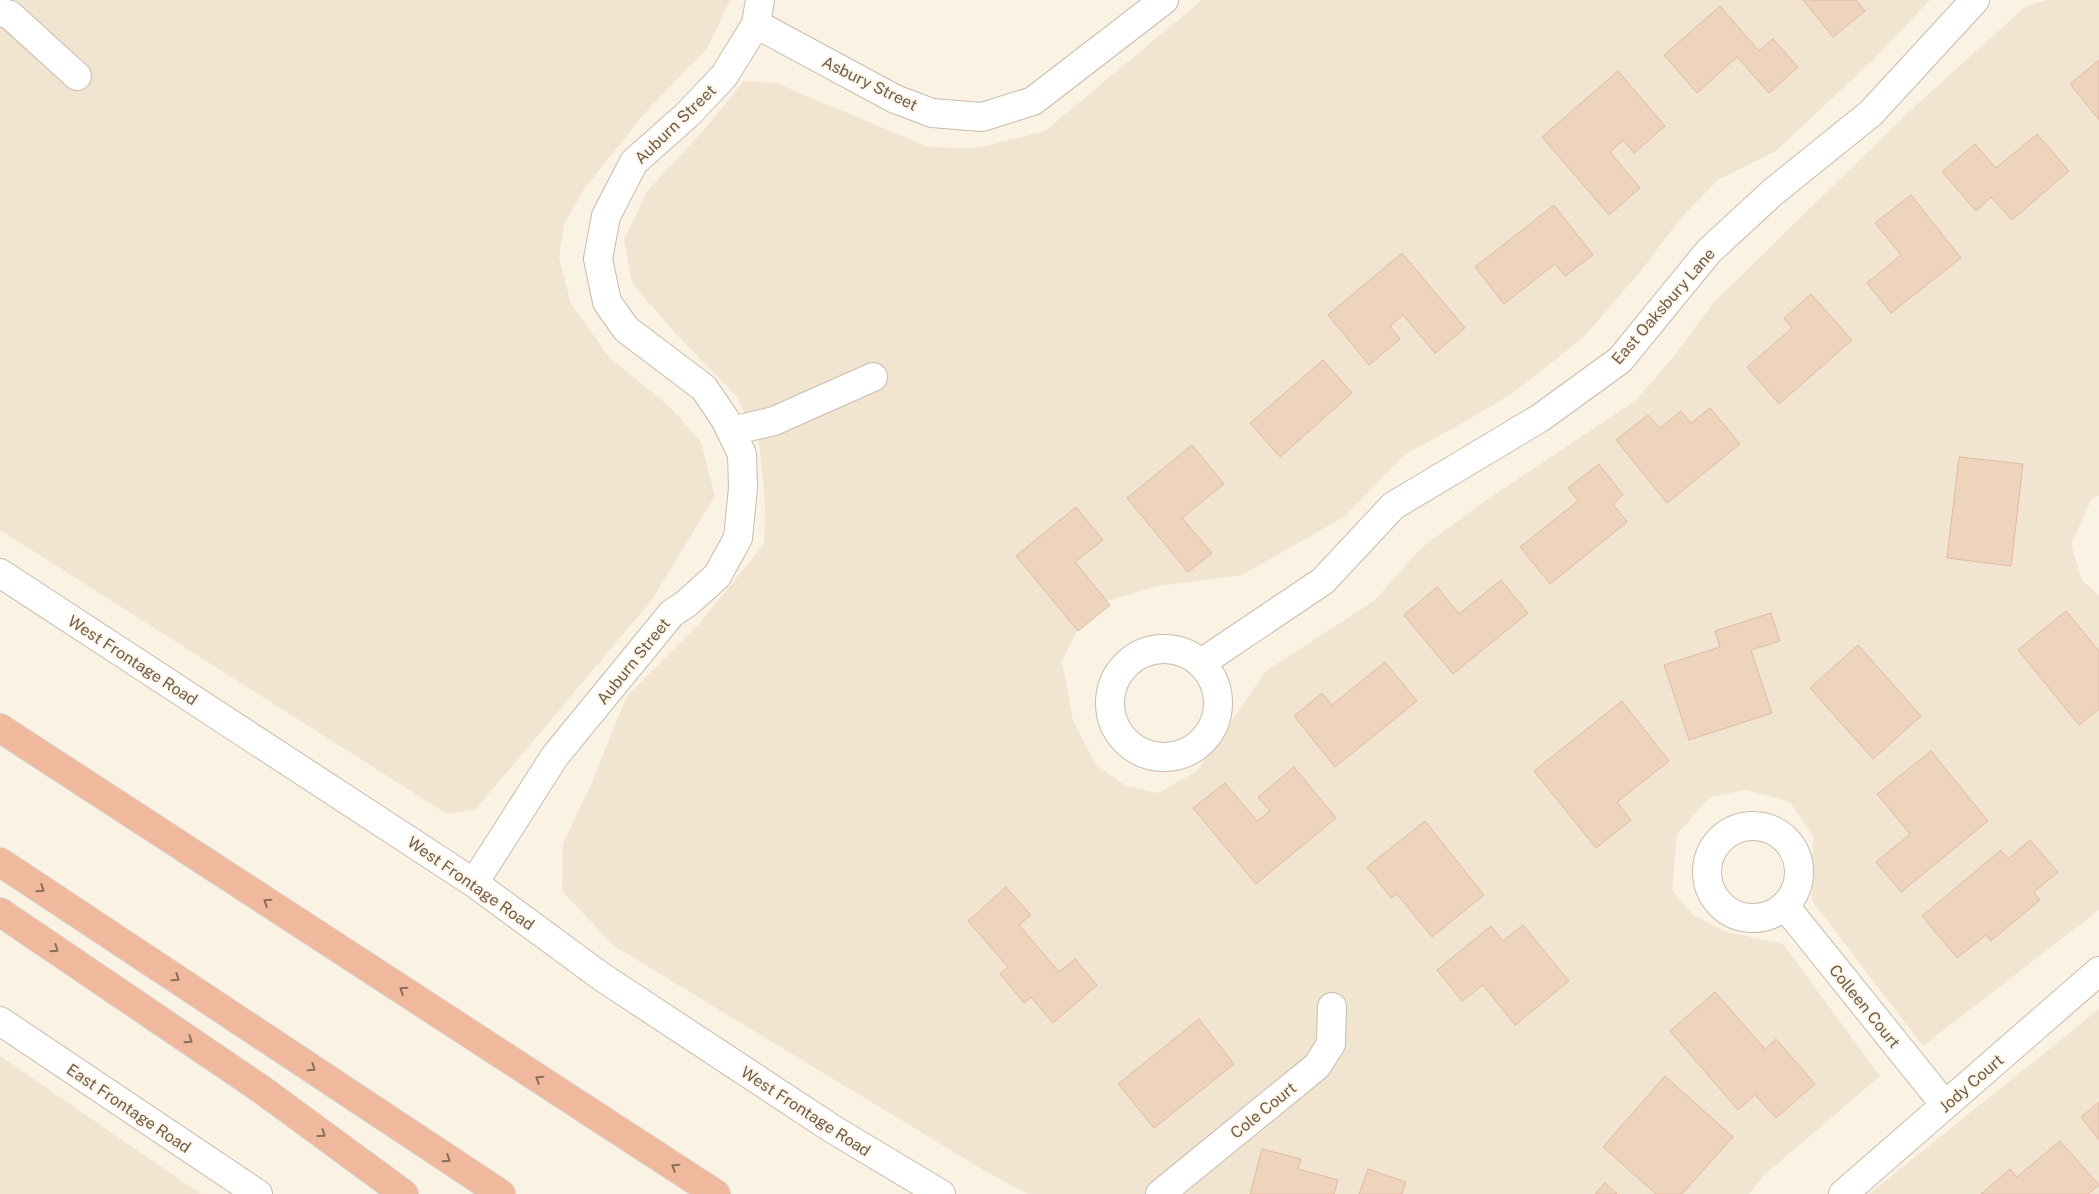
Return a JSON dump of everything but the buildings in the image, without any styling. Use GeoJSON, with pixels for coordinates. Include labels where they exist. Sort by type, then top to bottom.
{"type":"FeatureCollection","features":[{"type":"Feature","properties":{"kind":"highway"},"geometry":{"type":"LineString","coordinates":[[0,728],[716,1194]]}},
{"type":"Feature","properties":{"kind":"highway"},"geometry":{"type":"LineString","coordinates":[[0,862],[501,1194]]}},
{"type":"Feature","properties":{"kind":"highway"},"geometry":{"type":"LineString","coordinates":[[0,912],[261,1089],[404,1194]]}},
{"type":"Feature","properties":{"kind":"street","name":"Asbury Street"},"geometry":{"type":"LineString","coordinates":[[758,12],[896,99],[932,113],[982,117],[1033,101],[1164,0]]}},
{"type":"Feature","properties":{"kind":"street","name":"East Oaksbury Lane"},"geometry":{"type":"LineString","coordinates":[[1201,664],[1323,581],[1393,506],[1540,418],[1620,360],[1709,251],[1773,192],[1872,113],[1975,0]]}},
{"type":"Feature","properties":{"kind":"street"},"geometry":{"type":"LineString","coordinates":[[0,12],[10,14],[77,76]]}},
{"type":"Feature","properties":{"kind":"street","name":"Auburn Street"},"geometry":{"type":"LineString","coordinates":[[474,882],[555,756],[672,613],[686,604],[718,576],[738,538],[742,498],[742,454],[725,419],[704,388],[626,329],[607,302],[598,259],[606,216],[634,162],[687,115],[724,76],[758,12]]}},
{"type":"Feature","properties":{"kind":"street"},"geometry":{"type":"LineString","coordinates":[[731,431],[774,421],[873,377]]}},
{"type":"Feature","properties":{"kind":"street","name":"West Frontage Road"},"geometry":{"type":"LineString","coordinates":[[0,573],[474,882],[610,982],[831,1128],[942,1194]]}},
{"type":"Feature","properties":{"kind":"street","name":"Colleen Court"},"geometry":{"type":"LineString","coordinates":[[1786,906],[1945,1106]]}},
{"type":"Feature","properties":{"kind":"street","name":"Jody Court"},"geometry":{"type":"LineString","coordinates":[[1842,1194],[2099,971]]}},
{"type":"Feature","properties":{"kind":"street","name":"Cole Court"},"geometry":{"type":"LineString","coordinates":[[1160,1194],[1318,1066],[1331,1044],[1332,1007]]}},
{"type":"Feature","properties":{"kind":"street","name":"East Frontage Road"},"geometry":{"type":"LineString","coordinates":[[0,1022],[258,1194]]}},
{"type":"Feature","properties":{"kind":"shaded area"},"geometry":{"type":"Polygon","coordinates":[[[0,0],[730,0],[707,49],[650,107],[584,189],[564,225],[559,257],[571,304],[610,358],[669,406],[701,442],[715,496],[651,601],[476,809],[447,814],[0,530],[0,0]]]}},
{"type":"Feature","properties":{"kind":"shaded area"},"geometry":{"type":"Polygon","coordinates":[[[1202,0],[1930,0],[1876,57],[1776,151],[1718,180],[1680,219],[1640,272],[1583,338],[1513,393],[1406,454],[1344,517],[1242,575],[1158,586],[1090,606],[1062,661],[1073,720],[1096,765],[1126,786],[1158,793],[1197,771],[1266,671],[1375,600],[1421,548],[1482,503],[1636,400],[1675,355],[1713,303],[1914,107],[2026,6],[2048,0],[2099,0],[2099,495],[2092,499],[2071,544],[2082,580],[2099,595],[2099,910],[1923,1046],[1812,901],[1813,836],[1790,802],[1746,790],[1710,797],[1677,834],[1672,890],[1693,915],[1726,932],[1783,944],[1880,1076],[1763,1176],[1749,1194],[1028,1194],[985,1171],[614,946],[562,891],[563,844],[592,782],[627,696],[698,625],[764,544],[765,501],[759,444],[737,397],[676,334],[632,283],[624,240],[647,191],[704,130],[744,81],[776,83],[928,147],[977,148],[1045,131],[1202,0]]]}},
{"type":"Feature","properties":{"kind":"shaded area"},"geometry":{"type":"Polygon","coordinates":[[[2099,1009],[2099,1194],[1869,1194],[2099,1009]]]}},
{"type":"Feature","properties":{"kind":"shaded area"},"geometry":{"type":"Polygon","coordinates":[[[0,1056],[201,1194],[0,1194],[0,1056]]]}}]}
